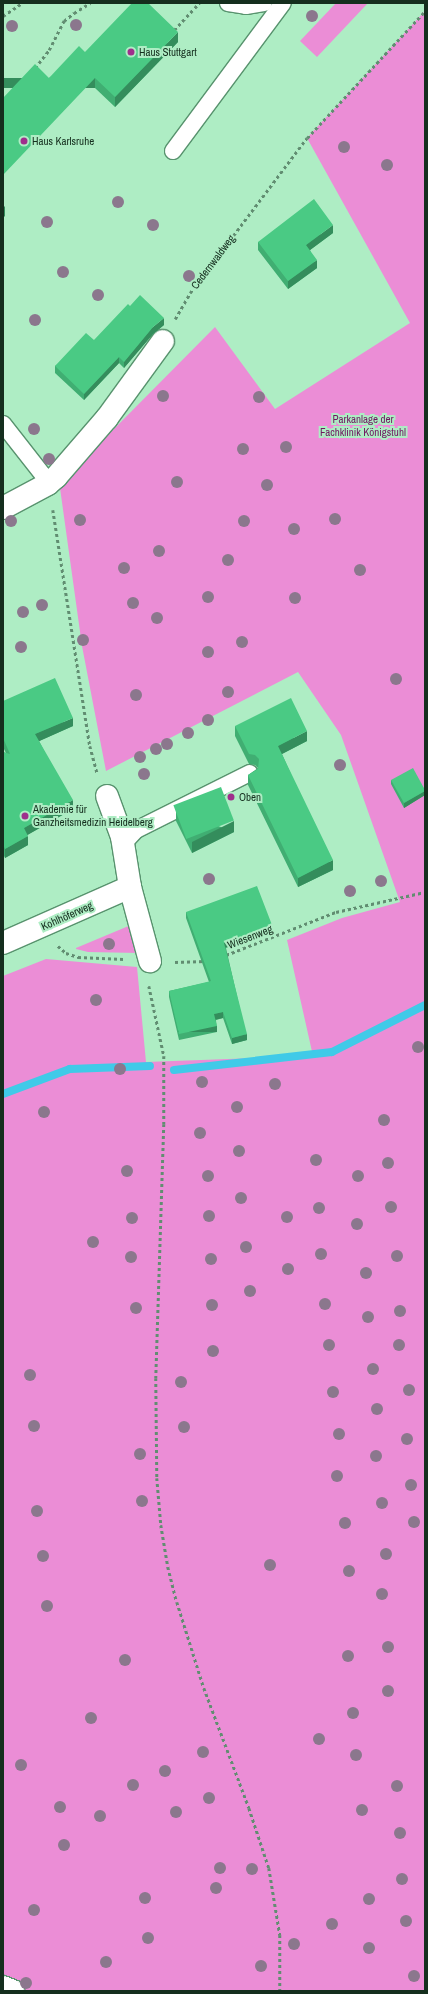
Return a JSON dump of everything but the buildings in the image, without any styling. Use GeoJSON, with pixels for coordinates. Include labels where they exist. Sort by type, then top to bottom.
{"type":"FeatureCollection","features":[{"type":"Feature","properties":{"kind":"street"},"geometry":{"type":"LineString","coordinates":[[3,508],[48,484],[107,418],[163,341]]}},
{"type":"Feature","properties":{"kind":"street"},"geometry":{"type":"LineString","coordinates":[[107,796],[116,817],[123,844],[130,888],[147,961]]}},
{"type":"Feature","properties":{"kind":"street","name":"Kohlhöferweg"},"geometry":{"type":"LineString","coordinates":[[3,943],[130,888]]}},
{"type":"Feature","properties":{"kind":"street"},"geometry":{"type":"LineString","coordinates":[[3,1987],[13,1991]]}},
{"type":"Feature","properties":{"kind":"lane"},"geometry":{"type":"LineString","coordinates":[[228,3],[246,6],[264,3]]}},
{"type":"Feature","properties":{"kind":"lane"},"geometry":{"type":"LineString","coordinates":[[173,151],[282,3]]}},
{"type":"Feature","properties":{"kind":"lane"},"geometry":{"type":"LineString","coordinates":[[3,424],[43,475],[48,484]]}},
{"type":"Feature","properties":{"kind":"lane"},"geometry":{"type":"LineString","coordinates":[[123,844],[136,830],[250,773]]}},
{"type":"Feature","properties":{"kind":"path"},"geometry":{"type":"LineString","coordinates":[[3,16],[22,3]]}},
{"type":"Feature","properties":{"kind":"path"},"geometry":{"type":"LineString","coordinates":[[32,72],[49,50],[64,21],[90,3]]}},
{"type":"Feature","properties":{"kind":"path"},"geometry":{"type":"LineString","coordinates":[[167,27],[172,32],[199,3]]}},
{"type":"Feature","properties":{"kind":"path","name":"Cedernwaldweg"},"geometry":{"type":"LineString","coordinates":[[163,341],[190,293],[307,138],[425,11]]}},
{"type":"Feature","properties":{"kind":"path"},"geometry":{"type":"LineString","coordinates":[[48,484],[90,746],[97,772],[107,796]]}},
{"type":"Feature","properties":{"kind":"path","name":"Wiesenweg"},"geometry":{"type":"LineString","coordinates":[[220,957],[336,912],[425,892]]}},
{"type":"Feature","properties":{"kind":"path"},"geometry":{"type":"LineString","coordinates":[[38,929],[66,952],[78,957],[193,963],[208,961]]}},
{"type":"Feature","properties":{"kind":"path"},"geometry":{"type":"LineString","coordinates":[[147,961],[164,1056],[164,1124],[156,1378],[158,1478],[161,1525],[168,1567],[204,1688],[249,1808],[269,1868],[280,1935],[280,1991]]}},
{"type":"Feature","properties":{"kind":"green space"},"geometry":{"type":"Polygon","coordinates":[[[336,3],[368,3],[317,57],[300,41],[336,3]]]}},
{"type":"Feature","properties":{"kind":"green space","name":"Parkanlage der Fachklinik Königstuhl"},"geometry":{"type":"Polygon","coordinates":[[[425,11],[425,1991],[3,1991],[3,976],[46,959],[137,967],[146,1062],[313,1056],[287,940],[342,918],[400,902],[341,735],[298,672],[106,771],[82,646],[60,488],[109,434],[215,327],[275,409],[410,323],[307,138],[425,11]]]}},
{"type":"Feature","properties":{"kind":"green space"},"geometry":{"type":"Polygon","coordinates":[[[131,925],[138,953],[88,952],[76,949],[76,948],[131,925]]]}},
{"type":"Feature","properties":{"kind":"waterway"},"geometry":{"type":"LineString","coordinates":[[174,1070],[332,1052],[425,1005]]}},
{"type":"Feature","properties":{"kind":"waterway"},"geometry":{"type":"LineString","coordinates":[[3,1094],[70,1069],[150,1066]]}},
{"type":"Feature","properties":{"kind":"place","name":"Haus Stuttgart"},"geometry":{"type":"Point","coordinates":[131,52]}},
{"type":"Feature","properties":{"kind":"place","name":"Haus Karlsruhe"},"geometry":{"type":"Point","coordinates":[24,141]}},
{"type":"Feature","properties":{"kind":"place","name":"Oben"},"geometry":{"type":"Point","coordinates":[231,797]}},
{"type":"Feature","properties":{"kind":"place","name":"Akademie für Ganzheitsmedizin Heidelberg"},"geometry":{"type":"Point","coordinates":[25,816]}}]}
